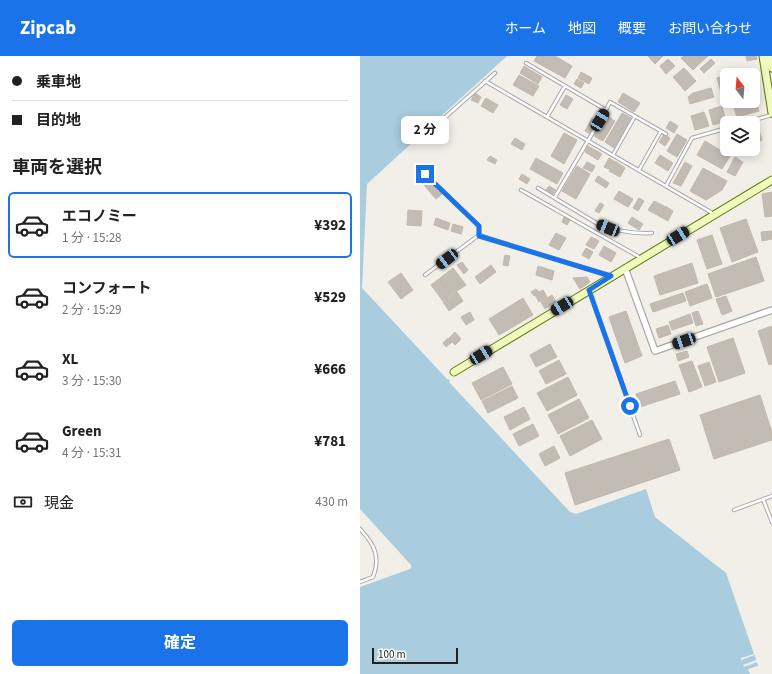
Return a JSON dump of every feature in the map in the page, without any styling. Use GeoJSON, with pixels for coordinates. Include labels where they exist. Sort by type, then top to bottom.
{"type":"FeatureCollection","features":[{"type":"Feature","properties":{"kind":"street"},"geometry":{"type":"LineString","coordinates":[[763,56],[772,114]]}},
{"type":"Feature","properties":{"kind":"street"},"geometry":{"type":"LineString","coordinates":[[770,56],[772,68]]}},
{"type":"Feature","properties":{"kind":"street"},"geometry":{"type":"LineString","coordinates":[[454,372],[772,180]]}},
{"type":"Feature","properties":{"kind":"street"},"geometry":{"type":"LineString","coordinates":[[625,268],[655,351],[772,310]]}},
{"type":"Feature","properties":{"kind":"lane"},"geometry":{"type":"LineString","coordinates":[[526,63],[606,110]]}},
{"type":"Feature","properties":{"kind":"lane"},"geometry":{"type":"LineString","coordinates":[[433,128],[494,72]]}},
{"type":"Feature","properties":{"kind":"lane"},"geometry":{"type":"LineString","coordinates":[[485,81],[714,214]]}},
{"type":"Feature","properties":{"kind":"lane"},"geometry":{"type":"LineString","coordinates":[[547,117],[565,86]]}},
{"type":"Feature","properties":{"kind":"lane"},"geometry":{"type":"LineString","coordinates":[[555,197],[610,102],[666,134]]}},
{"type":"Feature","properties":{"kind":"lane"},"geometry":{"type":"LineString","coordinates":[[760,118],[772,114]]}},
{"type":"Feature","properties":{"kind":"lane"},"geometry":{"type":"LineString","coordinates":[[613,155],[635,116]]}},
{"type":"Feature","properties":{"kind":"lane"},"geometry":{"type":"LineString","coordinates":[[666,186],[692,138],[720,130]]}},
{"type":"Feature","properties":{"kind":"lane"},"geometry":{"type":"LineString","coordinates":[[639,170],[661,131]]}},
{"type":"Feature","properties":{"kind":"lane"},"geometry":{"type":"LineString","coordinates":[[425,174],[479,226],[479,236]]}},
{"type":"Feature","properties":{"kind":"lane"},"geometry":{"type":"LineString","coordinates":[[538,188],[598,224],[608,228],[619,232],[634,234],[652,233]]}},
{"type":"Feature","properties":{"kind":"lane"},"geometry":{"type":"LineString","coordinates":[[521,190],[641,258]]}},
{"type":"Feature","properties":{"kind":"lane"},"geometry":{"type":"LineString","coordinates":[[425,275],[479,236]]}},
{"type":"Feature","properties":{"kind":"lane"},"geometry":{"type":"LineString","coordinates":[[479,236],[611,276]]}},
{"type":"Feature","properties":{"kind":"lane"},"geometry":{"type":"LineString","coordinates":[[589,290],[640,435]]}},
{"type":"Feature","properties":{"kind":"lane"},"geometry":{"type":"LineString","coordinates":[[734,510],[772,496]]}},
{"type":"Feature","properties":{"kind":"lane"},"geometry":{"type":"LineString","coordinates":[[763,499],[772,522]]}},
{"type":"Feature","properties":{"kind":"lane"},"geometry":{"type":"LineString","coordinates":[[360,529],[375,548],[377,560],[376,571],[373,577],[360,582]]}},
{"type":"Feature","properties":{"kind":"water"},"geometry":{"type":"Polygon","coordinates":[[[360,56],[507,56],[367,184],[362,288],[447,379],[450,380],[449,382],[570,512],[576,514],[646,489],[655,517],[726,573],[754,654],[741,658],[741,660],[755,655],[756,660],[743,665],[744,667],[757,662],[758,666],[748,669],[750,674],[360,674],[360,587],[410,569],[411,565],[360,509],[360,56]]]}},
{"type":"Feature","properties":{"kind":"building"},"geometry":{"type":"Polygon","coordinates":[[[537,56],[555,56],[572,66],[565,78],[534,61],[537,56]]]}},
{"type":"Feature","properties":{"kind":"building"},"geometry":{"type":"Polygon","coordinates":[[[648,56],[663,56],[655,64],[648,56]]]}},
{"type":"Feature","properties":{"kind":"building"},"geometry":{"type":"Polygon","coordinates":[[[688,56],[697,66],[693,70],[681,58],[688,56]]]}},
{"type":"Feature","properties":{"kind":"building"},"geometry":{"type":"Polygon","coordinates":[[[688,56],[708,56],[697,66],[688,56]]]}},
{"type":"Feature","properties":{"kind":"building"},"geometry":{"type":"Polygon","coordinates":[[[746,56],[756,56],[757,59],[747,61],[746,56]]]}},
{"type":"Feature","properties":{"kind":"building"},"geometry":{"type":"Polygon","coordinates":[[[668,59],[675,66],[666,74],[660,66],[668,59]]]}},
{"type":"Feature","properties":{"kind":"building"},"geometry":{"type":"Polygon","coordinates":[[[711,59],[715,63],[704,73],[700,69],[711,59]]]}},
{"type":"Feature","properties":{"kind":"building"},"geometry":{"type":"Polygon","coordinates":[[[524,66],[542,77],[538,84],[520,73],[524,66]]]}},
{"type":"Feature","properties":{"kind":"building"},"geometry":{"type":"Polygon","coordinates":[[[684,68],[696,81],[685,91],[673,77],[684,68]]]}},
{"type":"Feature","properties":{"kind":"building"},"geometry":{"type":"Polygon","coordinates":[[[581,72],[592,78],[589,84],[578,78],[581,72]]]}},
{"type":"Feature","properties":{"kind":"building"},"geometry":{"type":"Polygon","coordinates":[[[519,75],[539,86],[533,96],[513,85],[519,75]]]}},
{"type":"Feature","properties":{"kind":"building"},"geometry":{"type":"Polygon","coordinates":[[[720,77],[720,88],[717,78],[720,77]]]}},
{"type":"Feature","properties":{"kind":"building"},"geometry":{"type":"Polygon","coordinates":[[[577,79],[584,83],[581,88],[574,84],[577,79]]]}},
{"type":"Feature","properties":{"kind":"building"},"geometry":{"type":"Polygon","coordinates":[[[711,88],[714,97],[690,104],[688,97],[693,93],[711,88]]]}},
{"type":"Feature","properties":{"kind":"building"},"geometry":{"type":"Polygon","coordinates":[[[475,93],[481,97],[478,103],[471,100],[475,93]]]}},
{"type":"Feature","properties":{"kind":"building"},"geometry":{"type":"Polygon","coordinates":[[[623,93],[640,103],[634,112],[618,102],[623,93]]]}},
{"type":"Feature","properties":{"kind":"building"},"geometry":{"type":"Polygon","coordinates":[[[566,95],[573,99],[567,109],[560,105],[566,95]]]}},
{"type":"Feature","properties":{"kind":"building"},"geometry":{"type":"Polygon","coordinates":[[[486,98],[498,105],[493,113],[481,106],[486,98]]]}},
{"type":"Feature","properties":{"kind":"building"},"geometry":{"type":"Polygon","coordinates":[[[720,107],[720,108],[723,108],[725,116],[720,116],[720,123],[713,125],[709,110],[720,107]]]}},
{"type":"Feature","properties":{"kind":"building"},"geometry":{"type":"Polygon","coordinates":[[[734,108],[758,108],[759,111],[741,116],[737,116],[734,108]]]}},
{"type":"Feature","properties":{"kind":"building"},"geometry":{"type":"Polygon","coordinates":[[[704,112],[709,126],[695,130],[691,116],[704,112]]]}},
{"type":"Feature","properties":{"kind":"building"},"geometry":{"type":"Polygon","coordinates":[[[622,113],[631,118],[614,148],[605,142],[622,113]]]}},
{"type":"Feature","properties":{"kind":"building"},"geometry":{"type":"Polygon","coordinates":[[[606,115],[615,121],[603,141],[594,136],[606,115]]]}},
{"type":"Feature","properties":{"kind":"building"},"geometry":{"type":"Polygon","coordinates":[[[592,118],[598,121],[590,134],[585,131],[592,118]]]}},
{"type":"Feature","properties":{"kind":"building"},"geometry":{"type":"Polygon","coordinates":[[[670,121],[678,126],[674,133],[666,128],[670,121]]]}},
{"type":"Feature","properties":{"kind":"building"},"geometry":{"type":"Polygon","coordinates":[[[564,133],[577,140],[564,164],[551,156],[564,133]]]}},
{"type":"Feature","properties":{"kind":"building"},"geometry":{"type":"Polygon","coordinates":[[[664,134],[670,138],[665,146],[659,142],[664,134]]]}},
{"type":"Feature","properties":{"kind":"building"},"geometry":{"type":"Polygon","coordinates":[[[677,134],[687,140],[677,157],[667,151],[677,134]]]}},
{"type":"Feature","properties":{"kind":"building"},"geometry":{"type":"Polygon","coordinates":[[[515,138],[525,144],[522,150],[511,144],[515,138]]]}},
{"type":"Feature","properties":{"kind":"building"},"geometry":{"type":"Polygon","coordinates":[[[705,141],[720,150],[720,156],[730,156],[722,169],[697,155],[705,141]]]}},
{"type":"Feature","properties":{"kind":"building"},"geometry":{"type":"Polygon","coordinates":[[[588,146],[602,154],[598,160],[585,152],[588,146]]]}},
{"type":"Feature","properties":{"kind":"building"},"geometry":{"type":"Polygon","coordinates":[[[660,155],[673,163],[668,171],[655,163],[660,155]]]}},
{"type":"Feature","properties":{"kind":"building"},"geometry":{"type":"Polygon","coordinates":[[[490,156],[497,160],[495,164],[487,160],[490,156]]]}},
{"type":"Feature","properties":{"kind":"building"},"geometry":{"type":"Polygon","coordinates":[[[735,157],[743,162],[735,176],[727,172],[735,157]]]}},
{"type":"Feature","properties":{"kind":"building"},"geometry":{"type":"Polygon","coordinates":[[[536,158],[563,173],[557,184],[530,169],[536,158]]]}},
{"type":"Feature","properties":{"kind":"building"},"geometry":{"type":"Polygon","coordinates":[[[609,158],[614,161],[609,169],[604,167],[609,158]]]}},
{"type":"Feature","properties":{"kind":"building"},"geometry":{"type":"Polygon","coordinates":[[[615,161],[625,168],[620,177],[609,171],[615,161]]]}},
{"type":"Feature","properties":{"kind":"building"},"geometry":{"type":"Polygon","coordinates":[[[587,162],[595,166],[592,172],[583,168],[587,162]]]}},
{"type":"Feature","properties":{"kind":"building"},"geometry":{"type":"Polygon","coordinates":[[[685,162],[692,166],[681,186],[673,183],[685,162]]]}},
{"type":"Feature","properties":{"kind":"building"},"geometry":{"type":"Polygon","coordinates":[[[577,166],[590,174],[576,199],[562,191],[577,166]]]}},
{"type":"Feature","properties":{"kind":"building"},"geometry":{"type":"Polygon","coordinates":[[[703,168],[727,181],[722,190],[706,200],[690,191],[703,168]]]}},
{"type":"Feature","properties":{"kind":"building"},"geometry":{"type":"Polygon","coordinates":[[[522,174],[530,179],[527,184],[519,179],[522,174]]]}},
{"type":"Feature","properties":{"kind":"building"},"geometry":{"type":"Polygon","coordinates":[[[598,176],[609,183],[606,188],[595,181],[598,176]]]}},
{"type":"Feature","properties":{"kind":"building"},"geometry":{"type":"Polygon","coordinates":[[[428,179],[442,194],[436,199],[423,184],[428,179]]]}},
{"type":"Feature","properties":{"kind":"building"},"geometry":{"type":"Polygon","coordinates":[[[549,186],[556,190],[553,194],[546,190],[549,186]]]}},
{"type":"Feature","properties":{"kind":"building"},"geometry":{"type":"Polygon","coordinates":[[[619,191],[633,199],[628,207],[614,199],[619,191]]]}},
{"type":"Feature","properties":{"kind":"building"},"geometry":{"type":"Polygon","coordinates":[[[772,192],[772,216],[765,217],[762,194],[772,192]]]}},
{"type":"Feature","properties":{"kind":"building"},"geometry":{"type":"Polygon","coordinates":[[[639,198],[644,201],[638,211],[633,208],[639,198]]]}},
{"type":"Feature","properties":{"kind":"building"},"geometry":{"type":"Polygon","coordinates":[[[654,201],[664,206],[659,216],[648,210],[654,201]]]}},
{"type":"Feature","properties":{"kind":"building"},"geometry":{"type":"Polygon","coordinates":[[[600,203],[604,205],[599,213],[595,211],[600,203]]]}},
{"type":"Feature","properties":{"kind":"building"},"geometry":{"type":"Polygon","coordinates":[[[665,206],[673,211],[668,221],[659,216],[665,206]]]}},
{"type":"Feature","properties":{"kind":"building"},"geometry":{"type":"Polygon","coordinates":[[[408,210],[422,211],[421,226],[407,225],[408,210]]]}},
{"type":"Feature","properties":{"kind":"building"},"geometry":{"type":"Polygon","coordinates":[[[564,217],[570,220],[567,225],[562,222],[564,217]]]}},
{"type":"Feature","properties":{"kind":"building"},"geometry":{"type":"Polygon","coordinates":[[[632,217],[643,224],[639,230],[628,223],[632,217]]]}},
{"type":"Feature","properties":{"kind":"building"},"geometry":{"type":"Polygon","coordinates":[[[436,218],[450,223],[448,230],[434,225],[436,218]]]}},
{"type":"Feature","properties":{"kind":"building"},"geometry":{"type":"Polygon","coordinates":[[[746,219],[758,252],[732,262],[720,228],[746,219]]]}},
{"type":"Feature","properties":{"kind":"building"},"geometry":{"type":"Polygon","coordinates":[[[453,224],[463,227],[461,234],[451,231],[453,224]]]}},
{"type":"Feature","properties":{"kind":"building"},"geometry":{"type":"Polygon","coordinates":[[[772,231],[772,239],[762,241],[761,232],[772,231]]]}},
{"type":"Feature","properties":{"kind":"building"},"geometry":{"type":"Polygon","coordinates":[[[556,233],[566,238],[559,250],[549,245],[556,233]]]}},
{"type":"Feature","properties":{"kind":"building"},"geometry":{"type":"Polygon","coordinates":[[[712,235],[722,264],[707,269],[697,240],[712,235]]]}},
{"type":"Feature","properties":{"kind":"building"},"geometry":{"type":"Polygon","coordinates":[[[591,237],[599,241],[594,249],[586,245],[591,237]]]}},
{"type":"Feature","properties":{"kind":"building"},"geometry":{"type":"Polygon","coordinates":[[[604,246],[616,253],[611,262],[599,255],[604,246]]]}},
{"type":"Feature","properties":{"kind":"building"},"geometry":{"type":"Polygon","coordinates":[[[586,248],[593,252],[589,259],[582,255],[586,248]]]}},
{"type":"Feature","properties":{"kind":"building"},"geometry":{"type":"Polygon","coordinates":[[[505,255],[510,256],[508,266],[503,265],[505,255]]]}},
{"type":"Feature","properties":{"kind":"building"},"geometry":{"type":"Polygon","coordinates":[[[756,257],[764,281],[716,297],[708,274],[756,257]]]}},
{"type":"Feature","properties":{"kind":"building"},"geometry":{"type":"Polygon","coordinates":[[[462,262],[468,270],[464,274],[457,265],[462,262]]]}},
{"type":"Feature","properties":{"kind":"building"},"geometry":{"type":"Polygon","coordinates":[[[692,263],[698,283],[660,295],[654,276],[692,263]]]}},
{"type":"Feature","properties":{"kind":"building"},"geometry":{"type":"Polygon","coordinates":[[[491,265],[496,272],[480,284],[475,277],[491,265]]]}},
{"type":"Feature","properties":{"kind":"building"},"geometry":{"type":"Polygon","coordinates":[[[538,266],[554,271],[552,280],[536,275],[538,266]]]}},
{"type":"Feature","properties":{"kind":"building"},"geometry":{"type":"Polygon","coordinates":[[[453,268],[466,285],[451,295],[439,279],[453,268]]]}},
{"type":"Feature","properties":{"kind":"building"},"geometry":{"type":"Polygon","coordinates":[[[401,273],[413,290],[401,299],[388,282],[401,273]]]}},
{"type":"Feature","properties":{"kind":"building"},"geometry":{"type":"Polygon","coordinates":[[[587,277],[590,282],[580,289],[573,278],[587,277]]]}},
{"type":"Feature","properties":{"kind":"building"},"geometry":{"type":"Polygon","coordinates":[[[439,279],[451,295],[443,301],[431,285],[439,279]]]}},
{"type":"Feature","properties":{"kind":"building"},"geometry":{"type":"Polygon","coordinates":[[[707,284],[712,298],[690,306],[685,292],[707,284]]]}},
{"type":"Feature","properties":{"kind":"building"},"geometry":{"type":"Polygon","coordinates":[[[536,289],[539,292],[543,290],[547,297],[539,302],[535,295],[534,296],[531,292],[536,289]]]}},
{"type":"Feature","properties":{"kind":"building"},"geometry":{"type":"Polygon","coordinates":[[[457,292],[463,301],[449,311],[443,302],[457,292]]]}},
{"type":"Feature","properties":{"kind":"building"},"geometry":{"type":"Polygon","coordinates":[[[683,293],[686,301],[653,312],[650,304],[683,293]]]}},
{"type":"Feature","properties":{"kind":"building"},"geometry":{"type":"Polygon","coordinates":[[[552,295],[556,302],[545,309],[541,302],[552,295]]]}},
{"type":"Feature","properties":{"kind":"building"},"geometry":{"type":"Polygon","coordinates":[[[726,296],[732,311],[722,315],[716,299],[726,296]]]}},
{"type":"Feature","properties":{"kind":"building"},"geometry":{"type":"Polygon","coordinates":[[[523,298],[533,315],[499,335],[489,319],[523,298]]]}},
{"type":"Feature","properties":{"kind":"building"},"geometry":{"type":"Polygon","coordinates":[[[626,311],[642,356],[625,363],[609,317],[626,311]]]}},
{"type":"Feature","properties":{"kind":"building"},"geometry":{"type":"Polygon","coordinates":[[[698,311],[703,324],[696,326],[692,313],[698,311]]]}},
{"type":"Feature","properties":{"kind":"building"},"geometry":{"type":"Polygon","coordinates":[[[470,312],[474,320],[466,325],[461,317],[470,312]]]}},
{"type":"Feature","properties":{"kind":"building"},"geometry":{"type":"Polygon","coordinates":[[[690,314],[693,323],[672,330],[669,322],[690,314]]]}},
{"type":"Feature","properties":{"kind":"building"},"geometry":{"type":"Polygon","coordinates":[[[668,325],[671,334],[659,338],[656,329],[668,325]]]}},
{"type":"Feature","properties":{"kind":"building"},"geometry":{"type":"Polygon","coordinates":[[[772,326],[772,364],[769,365],[758,331],[772,326]]]}},
{"type":"Feature","properties":{"kind":"building"},"geometry":{"type":"Polygon","coordinates":[[[455,332],[461,339],[455,345],[449,338],[455,332]]]}},
{"type":"Feature","properties":{"kind":"building"},"geometry":{"type":"Polygon","coordinates":[[[448,338],[452,342],[446,347],[443,343],[448,338]]]}},
{"type":"Feature","properties":{"kind":"building"},"geometry":{"type":"Polygon","coordinates":[[[733,338],[745,373],[719,382],[707,347],[733,338]]]}},
{"type":"Feature","properties":{"kind":"building"},"geometry":{"type":"Polygon","coordinates":[[[550,344],[557,357],[536,367],[530,355],[550,344]]]}},
{"type":"Feature","properties":{"kind":"building"},"geometry":{"type":"Polygon","coordinates":[[[687,351],[689,357],[678,361],[676,354],[687,351]]]}},
{"type":"Feature","properties":{"kind":"building"},"geometry":{"type":"Polygon","coordinates":[[[559,360],[566,374],[546,384],[539,371],[559,360]]]}},
{"type":"Feature","properties":{"kind":"building"},"geometry":{"type":"Polygon","coordinates":[[[692,361],[702,387],[689,392],[679,365],[692,361]]]}},
{"type":"Feature","properties":{"kind":"building"},"geometry":{"type":"Polygon","coordinates":[[[709,362],[716,382],[705,386],[698,366],[709,362]]]}},
{"type":"Feature","properties":{"kind":"building"},"geometry":{"type":"Polygon","coordinates":[[[503,367],[512,384],[481,400],[472,383],[503,367]]]}},
{"type":"Feature","properties":{"kind":"building"},"geometry":{"type":"Polygon","coordinates":[[[568,377],[577,395],[547,411],[537,393],[568,377]]]}},
{"type":"Feature","properties":{"kind":"building"},"geometry":{"type":"Polygon","coordinates":[[[675,381],[680,394],[640,407],[636,394],[675,381]]]}},
{"type":"Feature","properties":{"kind":"building"},"geometry":{"type":"Polygon","coordinates":[[[512,386],[518,398],[488,413],[482,401],[512,386]]]}},
{"type":"Feature","properties":{"kind":"building"},"geometry":{"type":"Polygon","coordinates":[[[760,395],[772,432],[772,440],[714,459],[700,415],[760,395]]]}},
{"type":"Feature","properties":{"kind":"building"},"geometry":{"type":"Polygon","coordinates":[[[579,399],[589,418],[558,434],[548,415],[579,399]]]}},
{"type":"Feature","properties":{"kind":"building"},"geometry":{"type":"Polygon","coordinates":[[[524,407],[530,419],[510,430],[504,417],[524,407]]]}},
{"type":"Feature","properties":{"kind":"building"},"geometry":{"type":"Polygon","coordinates":[[[592,420],[602,439],[570,456],[560,436],[592,420]]]}},
{"type":"Feature","properties":{"kind":"building"},"geometry":{"type":"Polygon","coordinates":[[[533,424],[539,436],[519,446],[513,434],[533,424]]]}},
{"type":"Feature","properties":{"kind":"building"},"geometry":{"type":"Polygon","coordinates":[[[669,439],[680,470],[575,505],[565,473],[669,439]]]}},
{"type":"Feature","properties":{"kind":"building"},"geometry":{"type":"Polygon","coordinates":[[[554,446],[560,458],[545,466],[539,454],[554,446]]]}},
{"type":"Feature","properties":{"kind":"route"},"geometry":{"type":"LineString","coordinates":[[425,174],[479,226],[479,236],[611,276],[589,290],[630,406]]}}]}
